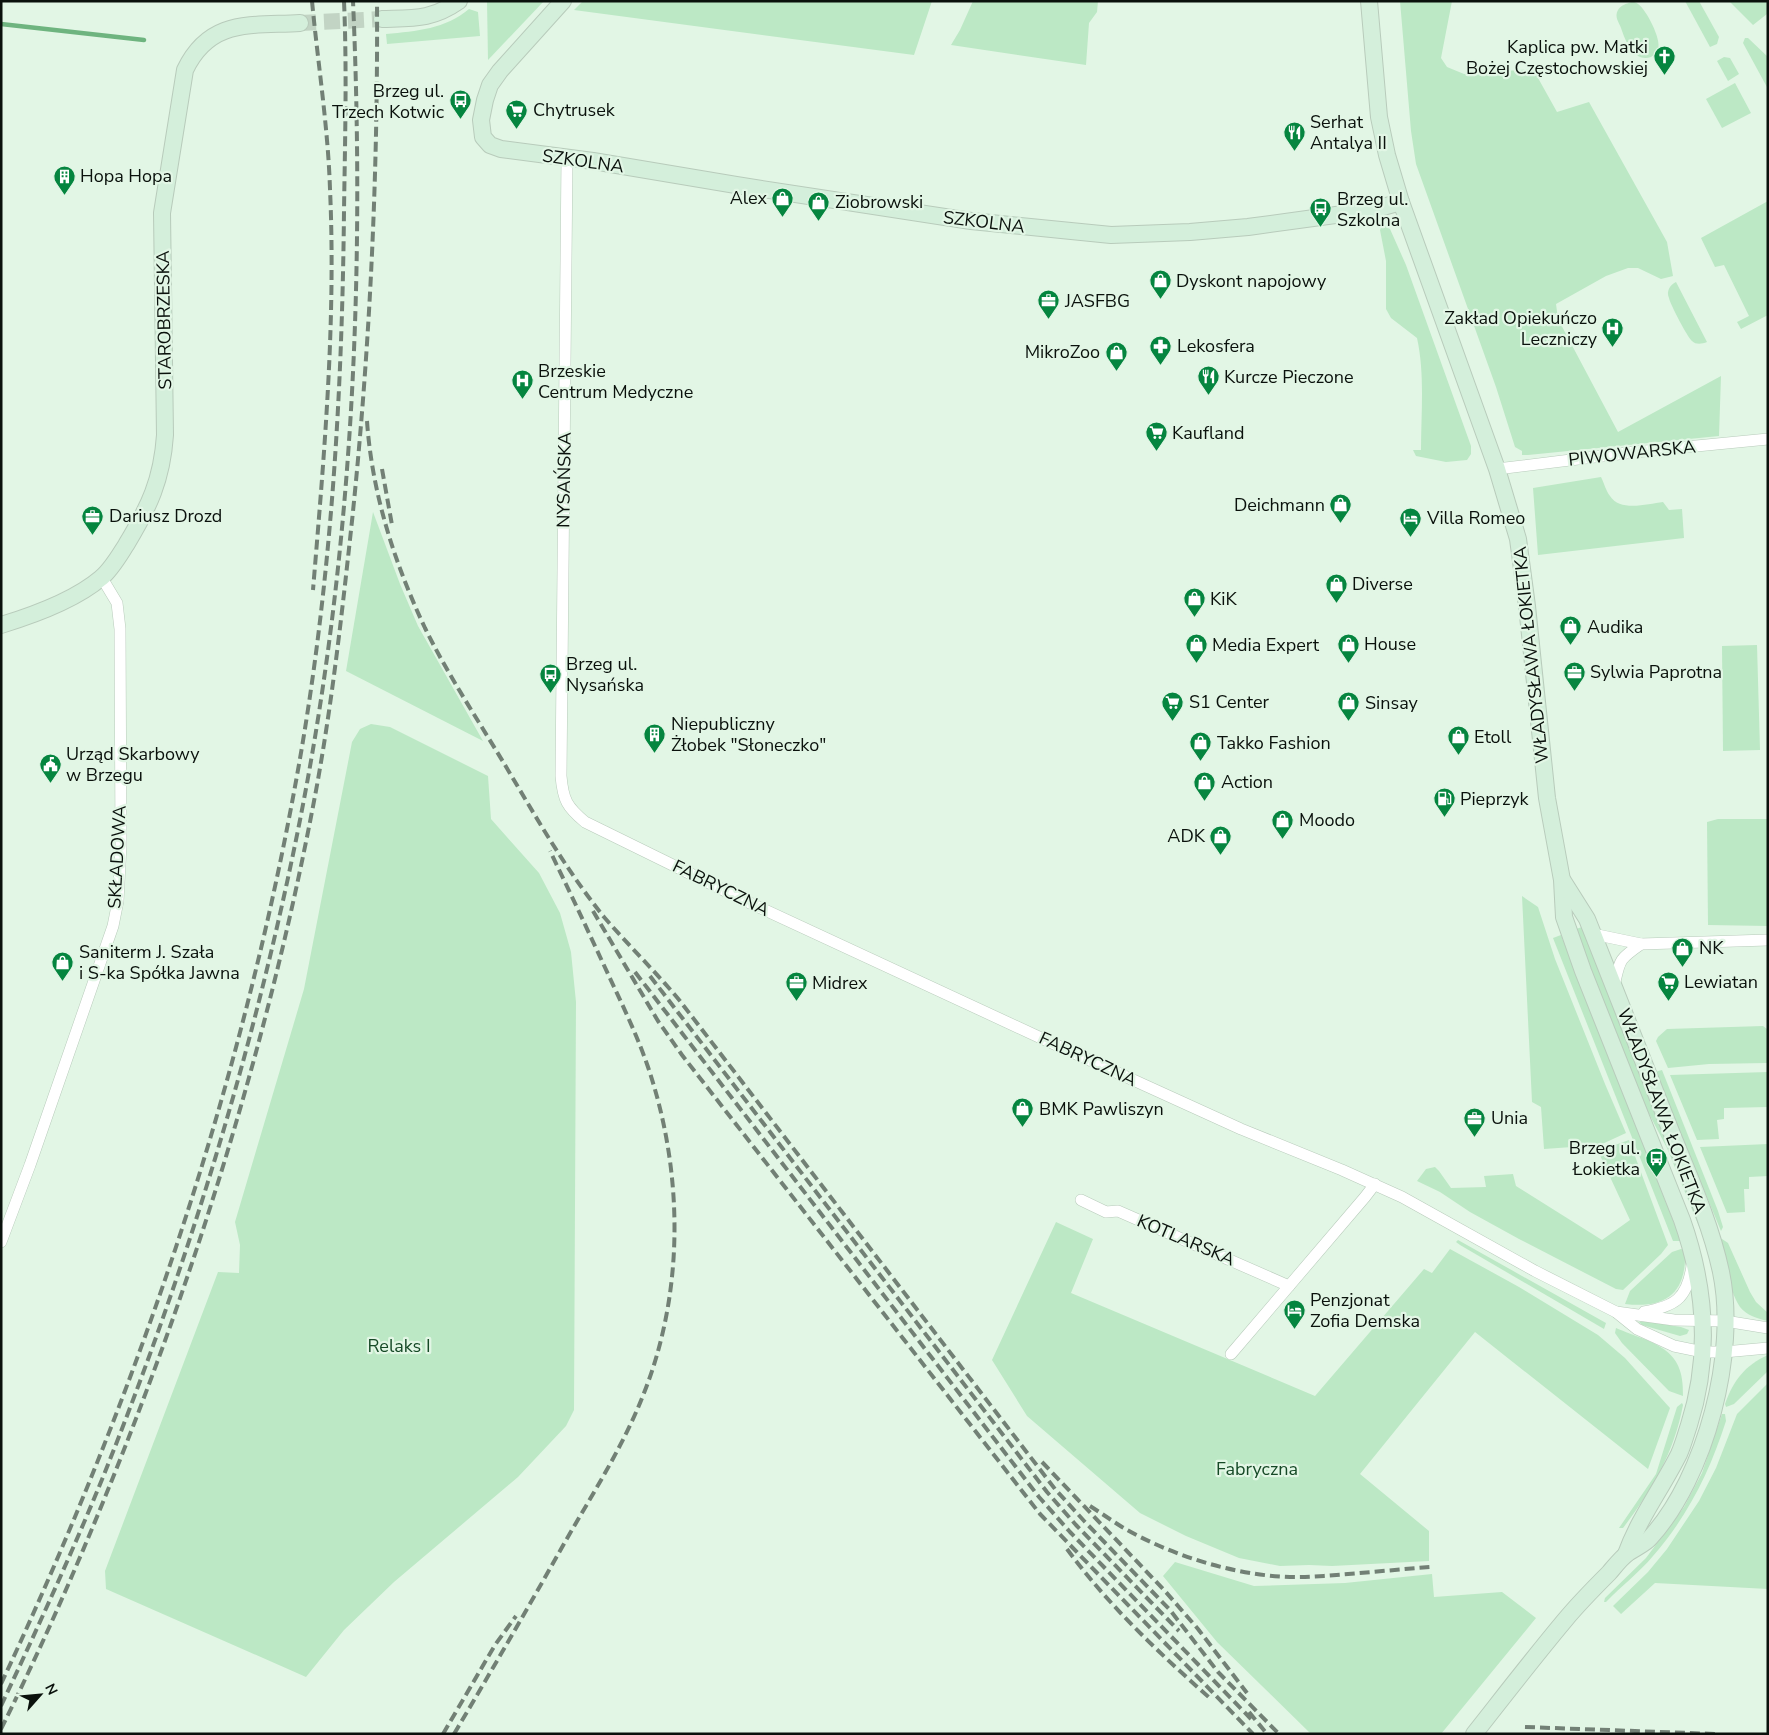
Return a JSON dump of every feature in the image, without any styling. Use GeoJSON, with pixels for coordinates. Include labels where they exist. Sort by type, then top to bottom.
{"type":"FeatureCollection","features":[{"type":"Feature","properties":{"kind":"main road"},"geometry":{"type":"LineString","coordinates":[[382,19],[428,17],[440,13],[459,1]]}},
{"type":"Feature","properties":{"kind":"main road","name":"WŁADYSŁAWA ŁOKIETKA"},"geometry":{"type":"LineString","coordinates":[[1369,1],[1380,117],[1387,156],[1401,202],[1513,517],[1522,564],[1547,798],[1562,880],[1564,917],[1583,971],[1656,1153],[1694,1257],[1704,1319],[1703,1352],[1696,1402],[1680,1452],[1632,1536],[1626,1554]]}},
{"type":"Feature","properties":{"kind":"main road","name":"SZKOLNA"},"geometry":{"type":"LineString","coordinates":[[560,3],[490,85],[481,120],[483,137],[490,145],[501,149],[962,220],[1111,235],[1248,228],[1372,210],[1401,202]]}},
{"type":"Feature","properties":{"kind":"main road","name":"STAROBRZESKA"},"geometry":{"type":"LineString","coordinates":[[1,625],[66,600],[102,578],[121,554],[150,503],[163,461],[165,435],[162,213],[185,70],[192,55],[215,34],[229,28],[300,23]]}},
{"type":"Feature","properties":{"kind":"main road","name":"WŁADYSŁAWA ŁOKIETKA"},"geometry":{"type":"LineString","coordinates":[[1562,880],[1587,919],[1711,1236],[1721,1272],[1726,1321],[1724,1352],[1715,1407],[1702,1446],[1687,1481],[1649,1540],[1626,1554]]}},
{"type":"Feature","properties":{"kind":"main road"},"geometry":{"type":"LineString","coordinates":[[1474,1734],[1566,1618],[1626,1554]]}},
{"type":"Feature","properties":{"kind":"street","name":"NYSAŃSKA"},"geometry":{"type":"LineString","coordinates":[[565,801],[562,791],[561,755],[567,158]]}},
{"type":"Feature","properties":{"kind":"street","name":"PIWOWARSKA"},"geometry":{"type":"LineString","coordinates":[[1497,469],[1635,452],[1768,439]]}},
{"type":"Feature","properties":{"kind":"street","name":"SKŁADOWA"},"geometry":{"type":"LineString","coordinates":[[1,1242],[30,1165],[113,926],[118,901],[121,845],[120,629],[117,603],[102,578]]}},
{"type":"Feature","properties":{"kind":"street","name":"FABRYCZNA"},"geometry":{"type":"LineString","coordinates":[[565,801],[570,810],[585,822],[750,902],[1241,1129],[1402,1197],[1535,1272],[1616,1312],[1637,1329],[1674,1346],[1703,1352],[1768,1348]]}},
{"type":"Feature","properties":{"kind":"street"},"geometry":{"type":"LineString","coordinates":[[1593,934],[1641,944],[1768,940]]}},
{"type":"Feature","properties":{"kind":"street"},"geometry":{"type":"LineString","coordinates":[[1614,987],[1618,966],[1624,956],[1641,944]]}},
{"type":"Feature","properties":{"kind":"street"},"geometry":{"type":"LineString","coordinates":[[1232,1354],[1375,1184]]}},
{"type":"Feature","properties":{"kind":"street","name":"KOTLARSKA"},"geometry":{"type":"LineString","coordinates":[[1081,1200],[1106,1212],[1118,1211],[1289,1286]]}},
{"type":"Feature","properties":{"kind":"street","name":"FABRYCZNA"},"geometry":{"type":"LineString","coordinates":[[1636,1314],[1665,1308],[1681,1297],[1690,1282],[1694,1257]]}},
{"type":"Feature","properties":{"kind":"street","name":"FABRYCZNA"},"geometry":{"type":"LineString","coordinates":[[1616,1312],[1674,1320],[1704,1319],[1726,1321],[1768,1328]]}},
{"type":"Feature","properties":{"kind":"green space"},"geometry":{"type":"Polygon","coordinates":[[[487,1],[544,1],[488,60],[487,1]]]}},
{"type":"Feature","properties":{"kind":"green space"},"geometry":{"type":"Polygon","coordinates":[[[583,1],[932,1],[914,55],[574,10],[583,1]]]}},
{"type":"Feature","properties":{"kind":"green space"},"geometry":{"type":"Polygon","coordinates":[[[973,1],[1098,1],[1097,12],[1089,23],[1086,65],[951,45],[973,1]]]}},
{"type":"Feature","properties":{"kind":"green space"},"geometry":{"type":"Polygon","coordinates":[[[1400,1],[1452,1],[1441,58],[1447,67],[1464,74],[1533,69],[1557,112],[1589,102],[1667,242],[1673,276],[1661,279],[1638,268],[1628,268],[1606,276],[1556,304],[1558,319],[1618,432],[1721,376],[1719,436],[1528,455],[1522,455],[1522,451],[1515,447],[1496,387],[1416,164],[1411,131],[1400,1]]]}},
{"type":"Feature","properties":{"kind":"green space"},"geometry":{"type":"Polygon","coordinates":[[[1685,1],[1699,1],[1719,37],[1717,44],[1710,47],[1685,1]]]}},
{"type":"Feature","properties":{"kind":"green space"},"geometry":{"type":"Polygon","coordinates":[[[1729,1],[1768,1],[1768,15],[1753,25],[1729,1]]]}},
{"type":"Feature","properties":{"kind":"green space"},"geometry":{"type":"Polygon","coordinates":[[[1631,2],[1636,2],[1641,7],[1656,32],[1659,45],[1651,57],[1645,58],[1635,54],[1625,38],[1617,19],[1616,15],[1619,8],[1631,2]]]}},
{"type":"Feature","properties":{"kind":"green space"},"geometry":{"type":"Polygon","coordinates":[[[469,9],[478,12],[480,36],[387,44],[386,34],[420,30],[440,25],[460,16],[469,9]]]}},
{"type":"Feature","properties":{"kind":"green space"},"geometry":{"type":"Polygon","coordinates":[[[1745,38],[1748,38],[1768,57],[1768,89],[1743,43],[1745,38]]]}},
{"type":"Feature","properties":{"kind":"green space"},"geometry":{"type":"Polygon","coordinates":[[[1724,57],[1730,58],[1739,74],[1728,81],[1717,61],[1724,57]]]}},
{"type":"Feature","properties":{"kind":"green space"},"geometry":{"type":"Polygon","coordinates":[[[1735,83],[1751,113],[1722,128],[1706,99],[1735,83]]]}},
{"type":"Feature","properties":{"kind":"green space"},"geometry":{"type":"Polygon","coordinates":[[[1768,201],[1768,315],[1741,329],[1737,322],[1749,316],[1724,265],[1715,267],[1701,238],[1768,201]]]}},
{"type":"Feature","properties":{"kind":"green space"},"geometry":{"type":"Polygon","coordinates":[[[1382,225],[1390,229],[1406,265],[1471,446],[1471,454],[1467,460],[1446,462],[1416,456],[1413,450],[1421,450],[1421,365],[1417,338],[1391,318],[1386,309],[1386,261],[1380,230],[1382,225]]]}},
{"type":"Feature","properties":{"kind":"green space"},"geometry":{"type":"Polygon","coordinates":[[[1676,282],[1707,342],[1699,344],[1692,341],[1676,313],[1670,301],[1668,291],[1676,282]]]}},
{"type":"Feature","properties":{"kind":"green space"},"geometry":{"type":"Polygon","coordinates":[[[1601,477],[1610,496],[1620,504],[1634,506],[1663,502],[1669,510],[1682,509],[1684,538],[1538,555],[1533,488],[1601,477]]]}},
{"type":"Feature","properties":{"kind":"green space"},"geometry":{"type":"Polygon","coordinates":[[[373,512],[418,626],[483,741],[346,671],[373,512]]]}},
{"type":"Feature","properties":{"kind":"green space"},"geometry":{"type":"Polygon","coordinates":[[[1757,645],[1760,750],[1723,751],[1722,646],[1757,645]]]}},
{"type":"Feature","properties":{"kind":"green space","name":"Relaks I"},"geometry":{"type":"Polygon","coordinates":[[[371,724],[390,727],[488,776],[491,819],[539,873],[560,913],[571,952],[576,1002],[574,1410],[566,1426],[518,1477],[394,1582],[344,1630],[306,1677],[106,1589],[105,1571],[218,1272],[239,1273],[240,1245],[235,1222],[304,989],[352,742],[360,729],[371,724]]]}},
{"type":"Feature","properties":{"kind":"green space"},"geometry":{"type":"Polygon","coordinates":[[[1718,819],[1768,819],[1768,926],[1708,925],[1707,822],[1718,819]]]}},
{"type":"Feature","properties":{"kind":"green space"},"geometry":{"type":"Polygon","coordinates":[[[1522,896],[1538,907],[1555,959],[1626,1133],[1600,1145],[1544,1149],[1541,1107],[1532,1102],[1522,896]]]}},
{"type":"Feature","properties":{"kind":"green space"},"geometry":{"type":"Polygon","coordinates":[[[1582,927],[1704,1234],[1702,1234],[1667,1148],[1648,1112],[1616,1038],[1576,929],[1582,927]]]}},
{"type":"Feature","properties":{"kind":"green space"},"geometry":{"type":"Polygon","coordinates":[[[1561,935],[1681,1241],[1673,1241],[1553,938],[1561,935]]]}},
{"type":"Feature","properties":{"kind":"green space"},"geometry":{"type":"Polygon","coordinates":[[[1763,1026],[1767,1029],[1767,1063],[1709,1064],[1668,1068],[1656,1041],[1667,1029],[1763,1026]]]}},
{"type":"Feature","properties":{"kind":"green space"},"geometry":{"type":"Polygon","coordinates":[[[1662,1070],[1718,1211],[1723,1227],[1721,1231],[1655,1072],[1662,1070]]]}},
{"type":"Feature","properties":{"kind":"green space"},"geometry":{"type":"Polygon","coordinates":[[[1768,1072],[1768,1107],[1724,1108],[1724,1119],[1717,1120],[1719,1139],[1697,1140],[1670,1075],[1768,1072]]]}},
{"type":"Feature","properties":{"kind":"green space"},"geometry":{"type":"Polygon","coordinates":[[[1629,1140],[1668,1245],[1623,1290],[1616,1289],[1519,1239],[1470,1212],[1440,1192],[1417,1181],[1426,1169],[1435,1167],[1451,1188],[1486,1187],[1484,1176],[1513,1174],[1516,1186],[1602,1240],[1630,1220],[1598,1151],[1629,1140]]]}},
{"type":"Feature","properties":{"kind":"green space"},"geometry":{"type":"Polygon","coordinates":[[[1768,1144],[1768,1176],[1749,1177],[1749,1189],[1744,1189],[1745,1212],[1727,1213],[1700,1147],[1768,1144]]]}},
{"type":"Feature","properties":{"kind":"green space","name":"Fabryczna"},"geometry":{"type":"Polygon","coordinates":[[[1056,1222],[1093,1239],[1071,1293],[1315,1396],[1424,1269],[1432,1273],[1450,1249],[1519,1287],[1598,1335],[1625,1358],[1670,1408],[1648,1469],[1475,1332],[1360,1474],[1429,1531],[1429,1561],[1332,1566],[1280,1566],[1239,1558],[1186,1536],[1140,1513],[1027,1416],[992,1360],[1056,1222]]]}},
{"type":"Feature","properties":{"kind":"green space"},"geometry":{"type":"Polygon","coordinates":[[[1722,1239],[1728,1243],[1756,1302],[1768,1313],[1768,1321],[1749,1314],[1740,1307],[1736,1300],[1728,1275],[1722,1239]]]}},
{"type":"Feature","properties":{"kind":"green space"},"geometry":{"type":"Polygon","coordinates":[[[1458,1240],[1606,1323],[1604,1329],[1460,1245],[1456,1242],[1458,1240]]]}},
{"type":"Feature","properties":{"kind":"green space"},"geometry":{"type":"Polygon","coordinates":[[[1681,1249],[1685,1250],[1685,1265],[1678,1287],[1671,1295],[1652,1304],[1625,1304],[1630,1291],[1672,1252],[1681,1249]]]}},
{"type":"Feature","properties":{"kind":"green space"},"geometry":{"type":"Polygon","coordinates":[[[1643,1321],[1689,1330],[1687,1334],[1680,1336],[1642,1325],[1639,1322],[1643,1321]]]}},
{"type":"Feature","properties":{"kind":"green space"},"geometry":{"type":"Polygon","coordinates":[[[1616,1328],[1654,1343],[1672,1357],[1679,1367],[1683,1396],[1669,1391],[1622,1343],[1615,1333],[1616,1328]]]}},
{"type":"Feature","properties":{"kind":"green space"},"geometry":{"type":"Polygon","coordinates":[[[1768,1355],[1768,1371],[1734,1404],[1726,1407],[1725,1404],[1728,1396],[1736,1381],[1746,1369],[1768,1355]]]}},
{"type":"Feature","properties":{"kind":"green space"},"geometry":{"type":"Polygon","coordinates":[[[1768,1383],[1768,1589],[1655,1583],[1621,1614],[1613,1606],[1648,1572],[1667,1549],[1699,1501],[1716,1468],[1737,1414],[1768,1383]]]}},
{"type":"Feature","properties":{"kind":"green space"},"geometry":{"type":"Polygon","coordinates":[[[1682,1403],[1679,1423],[1668,1455],[1634,1514],[1623,1528],[1619,1528],[1656,1474],[1677,1407],[1682,1403]]]}},
{"type":"Feature","properties":{"kind":"green space"},"geometry":{"type":"Polygon","coordinates":[[[1722,1414],[1725,1414],[1726,1421],[1713,1458],[1697,1492],[1677,1525],[1648,1562],[1604,1602],[1605,1598],[1646,1558],[1684,1507],[1702,1473],[1722,1414]]]}},
{"type":"Feature","properties":{"kind":"green space"},"geometry":{"type":"Polygon","coordinates":[[[1175,1562],[1254,1586],[1345,1583],[1432,1574],[1434,1597],[1502,1592],[1536,1618],[1441,1734],[1311,1734],[1217,1642],[1163,1576],[1175,1562]]]}},
{"type":"Feature","properties":{"kind":"waterway"},"geometry":{"type":"LineString","coordinates":[[1,24],[144,40]]}},
{"type":"Feature","properties":{"kind":"tunnel"},"geometry":{"type":"LineString","coordinates":[[300,23],[382,19]]}},
{"type":"Feature","properties":{"kind":"railway"},"geometry":{"type":"LineString","coordinates":[[312,1],[327,142],[331,239],[328,390],[313,590]]}},
{"type":"Feature","properties":{"kind":"railway"},"geometry":{"type":"LineString","coordinates":[[1,1684],[95,1468],[137,1358],[176,1247],[211,1135],[243,1021],[270,907],[294,792],[317,647],[332,502],[337,430],[343,284],[346,80],[344,1]]}},
{"type":"Feature","properties":{"kind":"railway"},"geometry":{"type":"LineString","coordinates":[[1,1706],[68,1560],[105,1472],[165,1313],[218,1150],[241,1068],[263,986],[300,820],[318,719],[332,617],[343,515],[351,412],[357,206],[353,1]]}},
{"type":"Feature","properties":{"kind":"railway"},"geometry":{"type":"LineString","coordinates":[[1,1729],[48,1630],[92,1529],[133,1427],[171,1324],[214,1194],[253,1063],[271,997],[302,863],[332,693],[352,521],[364,391],[372,261],[377,1]]}},
{"type":"Feature","properties":{"kind":"railway"},"geometry":{"type":"LineString","coordinates":[[367,421],[374,474],[386,527],[404,578],[425,628],[463,697],[577,881],[604,917],[680,1001],[1055,1489],[1170,1610],[1218,1672],[1279,1734]]}},
{"type":"Feature","properties":{"kind":"railway"},"geometry":{"type":"LineString","coordinates":[[382,469],[392,525]]}},
{"type":"Feature","properties":{"kind":"railway"},"geometry":{"type":"LineString","coordinates":[[454,1734],[618,1450],[644,1393],[657,1353],[667,1313],[673,1272],[673,1188],[668,1147],[660,1107],[648,1067],[634,1031],[550,851]]}},
{"type":"Feature","properties":{"kind":"railway"},"geometry":{"type":"LineString","coordinates":[[593,911],[658,1021],[682,1055],[1040,1514],[1253,1734]]}},
{"type":"Feature","properties":{"kind":"railway"},"geometry":{"type":"LineString","coordinates":[[635,972],[1039,1497],[1070,1532],[1251,1719]]}},
{"type":"Feature","properties":{"kind":"railway"},"geometry":{"type":"LineString","coordinates":[[650,976],[1047,1492],[1076,1525],[1179,1631]]}},
{"type":"Feature","properties":{"kind":"railway"},"geometry":{"type":"LineString","coordinates":[[1042,1462],[1165,1591],[1198,1629],[1247,1693]]}},
{"type":"Feature","properties":{"kind":"railway"},"geometry":{"type":"LineString","coordinates":[[1090,1506],[1122,1527],[1164,1548],[1186,1557],[1234,1570],[1282,1577],[1305,1577],[1430,1567]]}},
{"type":"Feature","properties":{"kind":"railway"},"geometry":{"type":"LineString","coordinates":[[1067,1549],[1100,1590],[1135,1628],[1212,1700]]}},
{"type":"Feature","properties":{"kind":"railway"},"geometry":{"type":"LineString","coordinates":[[443,1734],[495,1645],[516,1616]]}},
{"type":"Feature","properties":{"kind":"railway"},"geometry":{"type":"LineString","coordinates":[[1249,1712],[1267,1734]]}},
{"type":"Feature","properties":{"kind":"railway"},"geometry":{"type":"LineString","coordinates":[[1525,1727],[1716,1734]]}},
{"type":"Feature","properties":{"kind":"place","name":"Kaplica pw. Matki Bożej Częstochowskiej"},"geometry":{"type":"Point","coordinates":[1664,76]}},
{"type":"Feature","properties":{"kind":"place","name":"Brzeg ul. Trzech Kotwic"},"geometry":{"type":"Point","coordinates":[460,120]}},
{"type":"Feature","properties":{"kind":"place","name":"Chytrusek"},"geometry":{"type":"Point","coordinates":[517,129]}},
{"type":"Feature","properties":{"kind":"place","name":"Serhat Antalya II"},"geometry":{"type":"Point","coordinates":[1294,151]}},
{"type":"Feature","properties":{"kind":"place","name":"Hopa Hopa"},"geometry":{"type":"Point","coordinates":[64,195]}},
{"type":"Feature","properties":{"kind":"place","name":"Alex"},"geometry":{"type":"Point","coordinates":[783,217]}},
{"type":"Feature","properties":{"kind":"place","name":"Ziobrowski"},"geometry":{"type":"Point","coordinates":[819,221]}},
{"type":"Feature","properties":{"kind":"place","name":"Brzeg ul. Szkolna"},"geometry":{"type":"Point","coordinates":[1321,228]}},
{"type":"Feature","properties":{"kind":"place","name":"Dyskont napojowy"},"geometry":{"type":"Point","coordinates":[1160,300]}},
{"type":"Feature","properties":{"kind":"place","name":"JASFBG"},"geometry":{"type":"Point","coordinates":[1049,320]}},
{"type":"Feature","properties":{"kind":"place","name":"Zakład Opiekuńczo Leczniczy"},"geometry":{"type":"Point","coordinates":[1613,347]}},
{"type":"Feature","properties":{"kind":"place","name":"Lekosfera"},"geometry":{"type":"Point","coordinates":[1161,365]}},
{"type":"Feature","properties":{"kind":"place","name":"MikroZoo"},"geometry":{"type":"Point","coordinates":[1116,371]}},
{"type":"Feature","properties":{"kind":"place","name":"Kurcze Pieczone"},"geometry":{"type":"Point","coordinates":[1208,396]}},
{"type":"Feature","properties":{"kind":"place","name":"Brzeskie Centrum Medyczne"},"geometry":{"type":"Point","coordinates":[522,400]}},
{"type":"Feature","properties":{"kind":"place","name":"Kaufland"},"geometry":{"type":"Point","coordinates":[1156,452]}},
{"type":"Feature","properties":{"kind":"place","name":"Deichmann"},"geometry":{"type":"Point","coordinates":[1341,524]}},
{"type":"Feature","properties":{"kind":"place","name":"Dariusz Drozd"},"geometry":{"type":"Point","coordinates":[93,535]}},
{"type":"Feature","properties":{"kind":"place","name":"Villa Romeo"},"geometry":{"type":"Point","coordinates":[1411,537]}},
{"type":"Feature","properties":{"kind":"place","name":"Diverse"},"geometry":{"type":"Point","coordinates":[1336,603]}},
{"type":"Feature","properties":{"kind":"place","name":"KiK"},"geometry":{"type":"Point","coordinates":[1194,618]}},
{"type":"Feature","properties":{"kind":"place","name":"Audika"},"geometry":{"type":"Point","coordinates":[1571,646]}},
{"type":"Feature","properties":{"kind":"place","name":"House"},"geometry":{"type":"Point","coordinates":[1348,663]}},
{"type":"Feature","properties":{"kind":"place","name":"Media Expert"},"geometry":{"type":"Point","coordinates":[1196,664]}},
{"type":"Feature","properties":{"kind":"place","name":"Sylwia Paprotna"},"geometry":{"type":"Point","coordinates":[1574,691]}},
{"type":"Feature","properties":{"kind":"place","name":"Brzeg ul. Nysańska"},"geometry":{"type":"Point","coordinates":[550,693]}},
{"type":"Feature","properties":{"kind":"place","name":"S1 Center"},"geometry":{"type":"Point","coordinates":[1173,721]}},
{"type":"Feature","properties":{"kind":"place","name":"Sinsay"},"geometry":{"type":"Point","coordinates":[1349,722]}},
{"type":"Feature","properties":{"kind":"place","name":"Niepubliczny Żłobek \"Słoneczko\""},"geometry":{"type":"Point","coordinates":[655,753]}},
{"type":"Feature","properties":{"kind":"place","name":"Etoll"},"geometry":{"type":"Point","coordinates":[1458,756]}},
{"type":"Feature","properties":{"kind":"place","name":"Takko Fashion"},"geometry":{"type":"Point","coordinates":[1201,762]}},
{"type":"Feature","properties":{"kind":"place","name":"Urząd Skarbowy w Brzegu"},"geometry":{"type":"Point","coordinates":[50,783]}},
{"type":"Feature","properties":{"kind":"place","name":"Action"},"geometry":{"type":"Point","coordinates":[1205,801]}},
{"type":"Feature","properties":{"kind":"place","name":"Pieprzyk"},"geometry":{"type":"Point","coordinates":[1444,818]}},
{"type":"Feature","properties":{"kind":"place","name":"Moodo"},"geometry":{"type":"Point","coordinates":[1283,839]}},
{"type":"Feature","properties":{"kind":"place","name":"ADK"},"geometry":{"type":"Point","coordinates":[1221,855]}},
{"type":"Feature","properties":{"kind":"place","name":"NK"},"geometry":{"type":"Point","coordinates":[1683,967]}},
{"type":"Feature","properties":{"kind":"place","name":"Saniterm J. Szała i S-ka Spółka Jawna"},"geometry":{"type":"Point","coordinates":[63,981]}},
{"type":"Feature","properties":{"kind":"place","name":"Lewiatan"},"geometry":{"type":"Point","coordinates":[1668,1001]}},
{"type":"Feature","properties":{"kind":"place","name":"Midrex"},"geometry":{"type":"Point","coordinates":[796,1002]}},
{"type":"Feature","properties":{"kind":"place","name":"BMK Pawliszyn"},"geometry":{"type":"Point","coordinates":[1023,1128]}},
{"type":"Feature","properties":{"kind":"place","name":"Unia"},"geometry":{"type":"Point","coordinates":[1475,1137]}},
{"type":"Feature","properties":{"kind":"place","name":"Brzeg ul. Łokietka"},"geometry":{"type":"Point","coordinates":[1656,1177]}},
{"type":"Feature","properties":{"kind":"place","name":"Penzjonat Zofia Demska"},"geometry":{"type":"Point","coordinates":[1294,1329]}}]}
